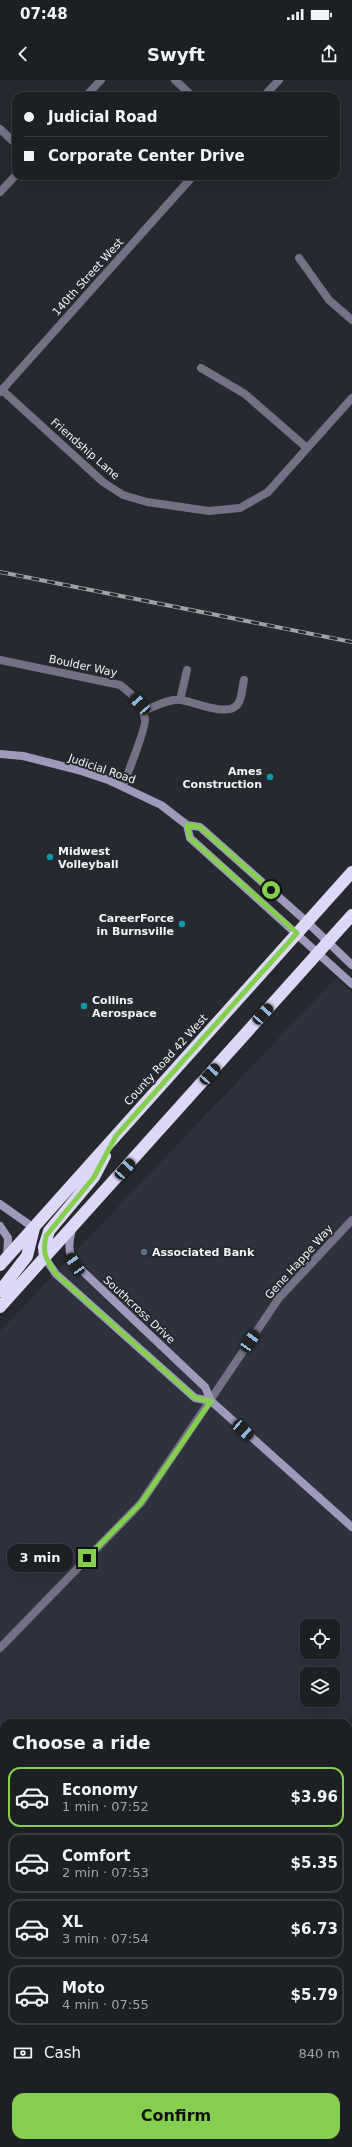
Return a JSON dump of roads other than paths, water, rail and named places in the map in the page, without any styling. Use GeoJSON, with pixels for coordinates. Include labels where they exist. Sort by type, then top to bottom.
{"type":"FeatureCollection","features":[{"type":"Feature","properties":{"kind":"highway","name":"County Road 42 West"},"geometry":{"type":"LineString","coordinates":[[4,1262],[352,872]]}},
{"type":"Feature","properties":{"kind":"highway"},"geometry":{"type":"LineString","coordinates":[[0,1307],[352,915]]}},
{"type":"Feature","properties":{"kind":"highway"},"geometry":{"type":"LineString","coordinates":[[45,1258],[44,1247],[49,1231],[94,1177],[116,1136]]}},
{"type":"Feature","properties":{"kind":"highway"},"geometry":{"type":"LineString","coordinates":[[0,1291],[27,1256],[30,1250],[34,1228]]}},
{"type":"Feature","properties":{"kind":"street"},"geometry":{"type":"LineString","coordinates":[[90,92],[101,80]]}},
{"type":"Feature","properties":{"kind":"street"},"geometry":{"type":"LineString","coordinates":[[175,80],[188,92]]}},
{"type":"Feature","properties":{"kind":"street"},"geometry":{"type":"LineString","coordinates":[[268,92],[279,80]]}},
{"type":"Feature","properties":{"kind":"street"},"geometry":{"type":"LineString","coordinates":[[0,129],[12,140]]}},
{"type":"Feature","properties":{"kind":"street"},"geometry":{"type":"LineString","coordinates":[[0,192],[12,178]]}},
{"type":"Feature","properties":{"kind":"street","name":"140th Street West"},"geometry":{"type":"LineString","coordinates":[[1,391],[189,180]]}},
{"type":"Feature","properties":{"kind":"street"},"geometry":{"type":"LineString","coordinates":[[299,258],[329,300],[352,320]]}},
{"type":"Feature","properties":{"kind":"street"},"geometry":{"type":"LineString","coordinates":[[201,368],[245,394],[307,448]]}},
{"type":"Feature","properties":{"kind":"street","name":"Friendship Lane"},"geometry":{"type":"LineString","coordinates":[[1,391],[103,482],[123,494],[147,502],[209,511],[240,508],[268,492],[352,398]]}},
{"type":"Feature","properties":{"kind":"street","name":"Boulder Way"},"geometry":{"type":"LineString","coordinates":[[0,660],[120,685],[140,704],[143,711]]}},
{"type":"Feature","properties":{"kind":"street"},"geometry":{"type":"LineString","coordinates":[[180,700],[187,670]]}},
{"type":"Feature","properties":{"kind":"street"},"geometry":{"type":"LineString","coordinates":[[123,786],[146,720],[143,711],[180,700],[222,710],[230,710],[236,706],[240,699],[244,680]]}},
{"type":"Feature","properties":{"kind":"street","name":"Judicial Road"},"geometry":{"type":"LineString","coordinates":[[0,754],[23,756],[78,770],[123,786],[161,805],[187,825],[200,827],[307,922],[352,965]]}},
{"type":"Feature","properties":{"kind":"street","name":"Judicial Road"},"geometry":{"type":"LineString","coordinates":[[187,825],[190,838],[319,952],[352,984]]}},
{"type":"Feature","properties":{"kind":"street"},"geometry":{"type":"LineString","coordinates":[[0,1204],[34,1228]]}},
{"type":"Feature","properties":{"kind":"street","name":"Gene Happe Way"},"geometry":{"type":"LineString","coordinates":[[0,1648],[141,1503],[279,1298],[352,1220]]}},
{"type":"Feature","properties":{"kind":"street"},"geometry":{"type":"LineString","coordinates":[[0,1226],[8,1238],[4,1262]]}},
{"type":"Feature","properties":{"kind":"street","name":"Southcross Drive"},"geometry":{"type":"LineString","coordinates":[[72,1228],[69,1246],[70,1258],[75,1264],[205,1387],[211,1401],[352,1527]]}},
{"type":"Feature","properties":{"kind":"street","name":"Southcross Drive"},"geometry":{"type":"LineString","coordinates":[[45,1258],[56,1274],[195,1398],[211,1401]]}},
{"type":"Feature","properties":{"kind":"railway"},"geometry":{"type":"LineString","coordinates":[[0,572],[352,642]]}},
{"type":"Feature","properties":{"kind":"place","name":"Ames Construction"},"geometry":{"type":"Point","coordinates":[270,777]}},
{"type":"Feature","properties":{"kind":"place","name":"Midwest Volleyball"},"geometry":{"type":"Point","coordinates":[50,857]}},
{"type":"Feature","properties":{"kind":"place","name":"CareerForce in Burnsville"},"geometry":{"type":"Point","coordinates":[182,924]}},
{"type":"Feature","properties":{"kind":"place","name":"Collins Aerospace"},"geometry":{"type":"Point","coordinates":[84,1006]}},
{"type":"Feature","properties":{"kind":"place","name":"Associated Bank"},"geometry":{"type":"Point","coordinates":[144,1252]}}]}
